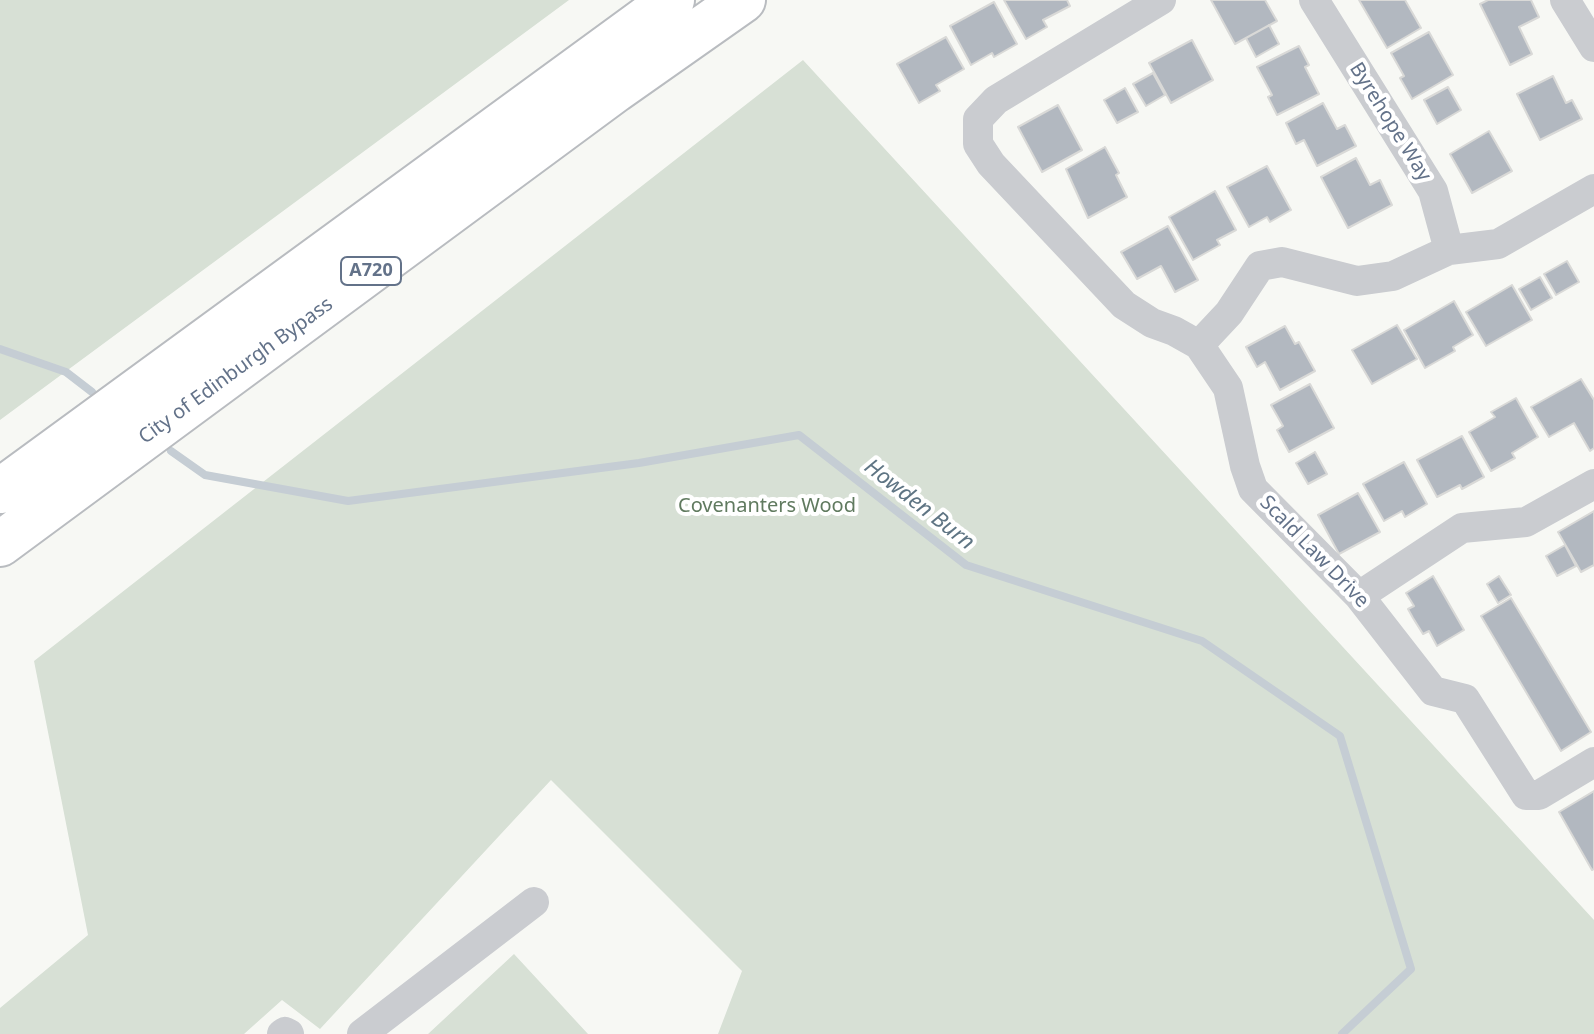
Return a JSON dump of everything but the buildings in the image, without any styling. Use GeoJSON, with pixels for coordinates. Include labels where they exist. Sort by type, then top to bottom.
{"type":"FeatureCollection","features":[{"type":"Feature","properties":{"kind":"highway","name":"A720"},"geometry":{"type":"LineString","coordinates":[[0,491],[672,0]]}},
{"type":"Feature","properties":{"kind":"highway","name":"City of Edinburgh Bypass"},"geometry":{"type":"LineString","coordinates":[[0,544],[603,99],[743,0]]}},
{"type":"Feature","properties":{"kind":"street","name":"Scald Law Drive"},"geometry":{"type":"LineString","coordinates":[[1161,0],[996,100],[978,119],[978,144],[991,164],[1124,305],[1152,323],[1199,345],[1228,388],[1253,489],[1359,596],[1433,691],[1465,699],[1526,795],[1539,795],[1594,762]]}},
{"type":"Feature","properties":{"kind":"street","name":"Byrehope Way"},"geometry":{"type":"LineString","coordinates":[[1314,0],[1433,191],[1449,250]]}},
{"type":"Feature","properties":{"kind":"street"},"geometry":{"type":"LineString","coordinates":[[1565,0],[1594,47]]}},
{"type":"Feature","properties":{"kind":"street"},"geometry":{"type":"LineString","coordinates":[[1199,345],[1229,313],[1260,266],[1282,262],[1357,281],[1393,276],[1449,250],[1498,244],[1594,189]]}},
{"type":"Feature","properties":{"kind":"street"},"geometry":{"type":"LineString","coordinates":[[1359,596],[1462,528],[1526,522],[1594,484]]}},
{"type":"Feature","properties":{"kind":"street"},"geometry":{"type":"LineString","coordinates":[[362,1034],[534,902]]}},
{"type":"Feature","properties":{"kind":"street"},"geometry":{"type":"LineString","coordinates":[[282,1034],[289,1034]]}},
{"type":"Feature","properties":{"kind":"green space"},"geometry":{"type":"Polygon","coordinates":[[[0,0],[569,0],[0,420],[0,0]]]}},
{"type":"Feature","properties":{"kind":"green space","name":"Covenanters Wood"},"geometry":{"type":"Polygon","coordinates":[[[803,60],[1594,920],[1594,1034],[718,1034],[742,971],[551,780],[320,1029],[282,1000],[244,1034],[0,1034],[0,1008],[88,935],[34,661],[803,60]]]}},
{"type":"Feature","properties":{"kind":"green space"},"geometry":{"type":"Polygon","coordinates":[[[514,954],[588,1034],[428,1034],[514,954]]]}},
{"type":"Feature","properties":{"kind":"waterway","name":"Howden Burn"},"geometry":{"type":"LineString","coordinates":[[0,349],[66,372],[92,392]]}},
{"type":"Feature","properties":{"kind":"waterway","name":"Howden Burn"},"geometry":{"type":"LineString","coordinates":[[171,451],[205,475],[348,501],[639,463],[799,435],[966,565],[1202,641],[1340,736],[1411,969],[1342,1034]]}}]}
